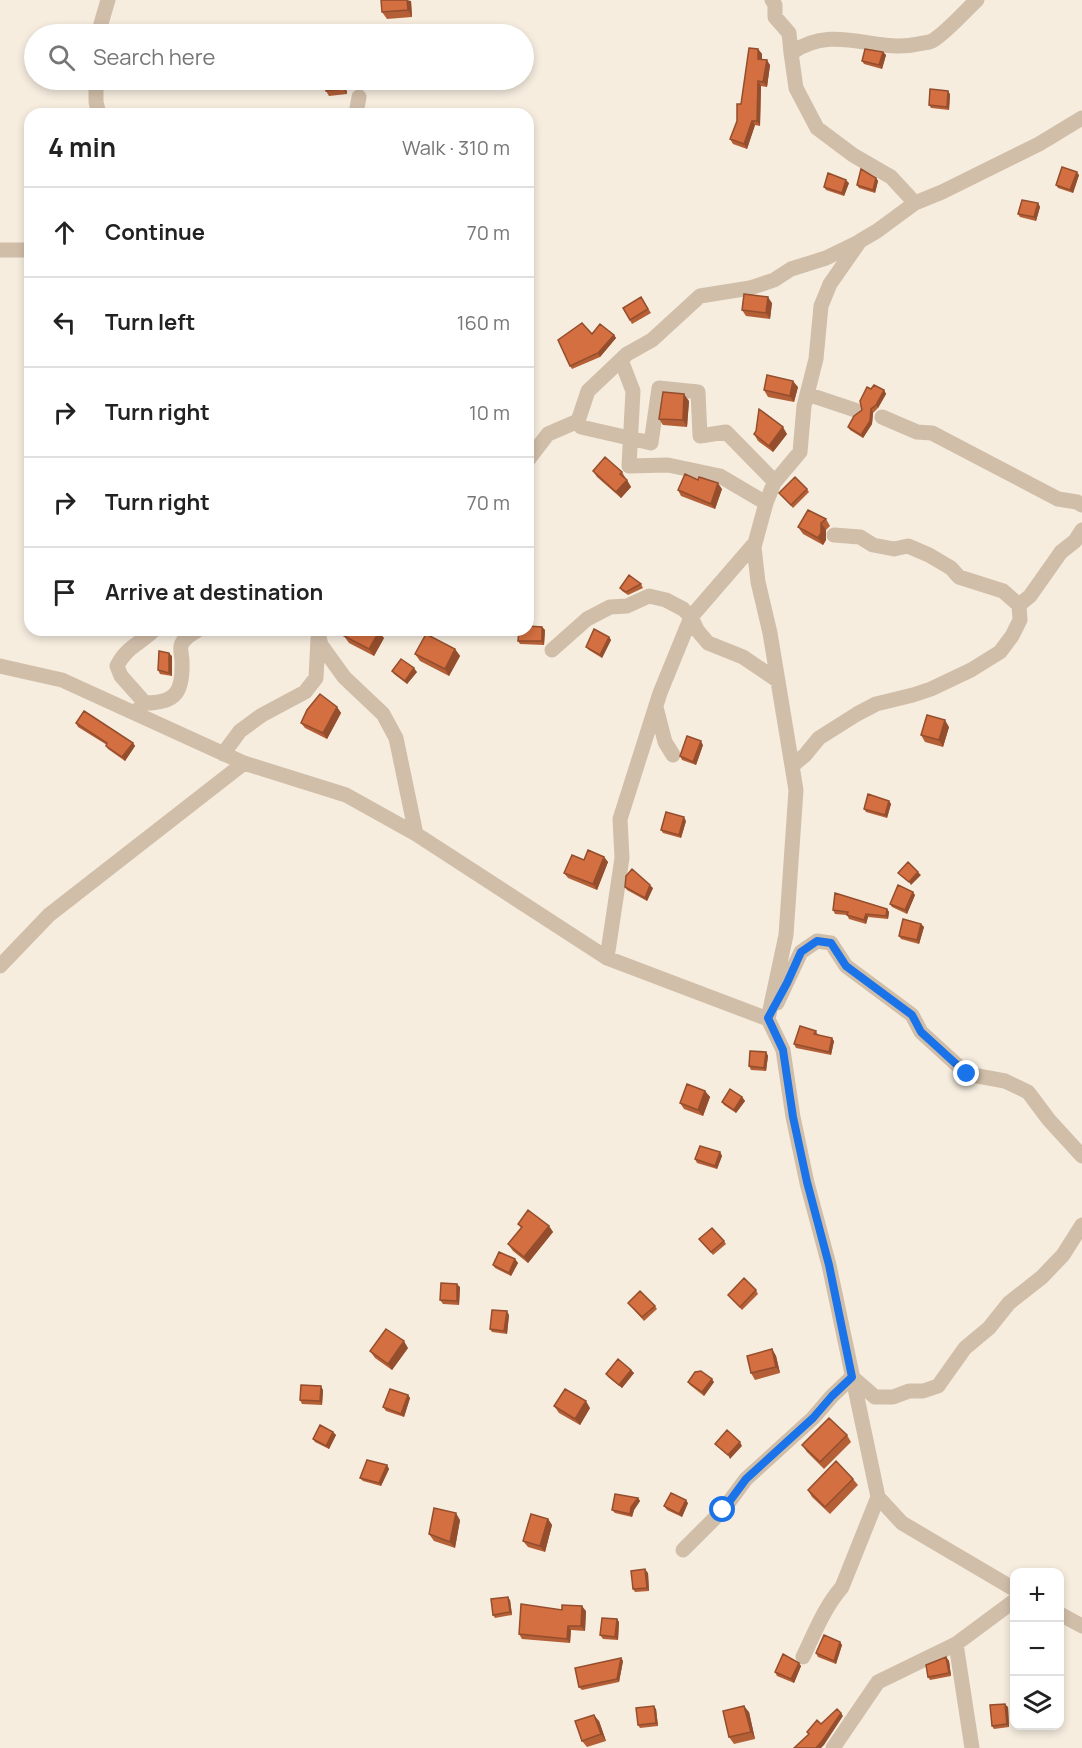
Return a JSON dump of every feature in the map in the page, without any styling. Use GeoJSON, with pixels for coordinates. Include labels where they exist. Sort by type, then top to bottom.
{"type":"FeatureCollection","features":[{"type":"Feature","properties":{"kind":"street"},"geometry":{"type":"LineString","coordinates":[[101,24],[108,0]]}},
{"type":"Feature","properties":{"kind":"street"},"geometry":{"type":"LineString","coordinates":[[772,0],[775,4],[775,17],[789,33],[796,88],[817,128],[854,155],[891,177],[915,204]]}},
{"type":"Feature","properties":{"kind":"street"},"geometry":{"type":"LineString","coordinates":[[791,53],[811,42],[850,39],[905,47],[931,41],[977,0]]}},
{"type":"Feature","properties":{"kind":"street"},"geometry":{"type":"LineString","coordinates":[[96,90],[98,108]]}},
{"type":"Feature","properties":{"kind":"street"},"geometry":{"type":"LineString","coordinates":[[357,108],[359,97]]}},
{"type":"Feature","properties":{"kind":"street"},"geometry":{"type":"LineString","coordinates":[[775,482],[726,432],[700,436],[698,392],[659,388],[651,443],[581,427],[578,421],[588,391],[627,354],[652,340],[700,296],[750,288],[826,258],[877,231],[915,204],[1029,149],[1082,118]]}},
{"type":"Feature","properties":{"kind":"street"},"geometry":{"type":"LineString","coordinates":[[860,241],[830,284],[821,306],[816,359],[804,406],[800,452],[775,482],[766,503],[754,547],[758,582],[770,633],[796,790],[786,935],[768,1018],[783,1050],[795,1128],[829,1265],[878,1497],[902,1523],[1010,1587]]}},
{"type":"Feature","properties":{"kind":"street"},"geometry":{"type":"LineString","coordinates":[[0,250],[24,250]]}},
{"type":"Feature","properties":{"kind":"street"},"geometry":{"type":"LineString","coordinates":[[621,360],[633,391],[629,466],[668,465],[720,476],[766,503]]}},
{"type":"Feature","properties":{"kind":"street"},"geometry":{"type":"LineString","coordinates":[[807,394],[855,410]]}},
{"type":"Feature","properties":{"kind":"street"},"geometry":{"type":"LineString","coordinates":[[882,417],[917,432],[932,433],[1058,499],[1082,505]]}},
{"type":"Feature","properties":{"kind":"street"},"geometry":{"type":"LineString","coordinates":[[534,452],[548,434],[578,421]]}},
{"type":"Feature","properties":{"kind":"street"},"geometry":{"type":"LineString","coordinates":[[1019,605],[1030,596],[1061,552],[1075,541],[1082,531]]}},
{"type":"Feature","properties":{"kind":"street"},"geometry":{"type":"LineString","coordinates":[[792,766],[819,738],[857,714],[876,704],[931,689],[971,670],[1000,652],[1020,620],[1019,605],[1003,591],[959,577],[951,568],[929,555],[908,546],[894,549],[873,544],[860,537],[834,535]]}},
{"type":"Feature","properties":{"kind":"street"},"geometry":{"type":"LineString","coordinates":[[607,958],[622,858],[620,819],[656,705],[691,617],[755,543]]}},
{"type":"Feature","properties":{"kind":"street"},"geometry":{"type":"LineString","coordinates":[[552,650],[587,619],[610,608],[627,606],[649,596],[666,600],[683,609],[708,643],[743,657],[777,680]]}},
{"type":"Feature","properties":{"kind":"street"},"geometry":{"type":"LineString","coordinates":[[140,708],[117,666],[123,654],[149,636]]}},
{"type":"Feature","properties":{"kind":"street"},"geometry":{"type":"LineString","coordinates":[[140,708],[172,699],[180,687],[181,646],[189,636]]}},
{"type":"Feature","properties":{"kind":"street"},"geometry":{"type":"LineString","coordinates":[[223,754],[240,731],[262,715],[305,692],[316,678],[319,636]]}},
{"type":"Feature","properties":{"kind":"street"},"geometry":{"type":"LineString","coordinates":[[320,636],[321,645],[344,676],[383,714],[396,738],[416,834]]}},
{"type":"Feature","properties":{"kind":"street"},"geometry":{"type":"LineString","coordinates":[[0,666],[62,680],[140,708],[223,754],[244,763],[346,795],[416,834],[607,958],[768,1018]]}},
{"type":"Feature","properties":{"kind":"street"},"geometry":{"type":"LineString","coordinates":[[656,705],[662,733],[673,755]]}},
{"type":"Feature","properties":{"kind":"street"},"geometry":{"type":"LineString","coordinates":[[0,966],[49,915],[244,763]]}},
{"type":"Feature","properties":{"kind":"street"},"geometry":{"type":"LineString","coordinates":[[768,1018],[801,952],[817,941],[831,943],[846,966],[912,1015],[921,1032],[967,1074],[1005,1081],[1028,1092],[1049,1120],[1082,1156]]}},
{"type":"Feature","properties":{"kind":"street"},"geometry":{"type":"LineString","coordinates":[[852,1377],[875,1397],[893,1397],[909,1391],[923,1391],[938,1386],[965,1348],[989,1328],[1009,1304],[1042,1277],[1063,1255],[1082,1225]]}},
{"type":"Feature","properties":{"kind":"street"},"geometry":{"type":"LineString","coordinates":[[683,1550],[723,1510],[746,1479],[813,1418],[852,1377]]}},
{"type":"Feature","properties":{"kind":"street"},"geometry":{"type":"LineString","coordinates":[[803,1656],[815,1628],[842,1587],[878,1497]]}},
{"type":"Feature","properties":{"kind":"street"},"geometry":{"type":"LineString","coordinates":[[833,1748],[878,1682],[956,1644],[1010,1604]]}},
{"type":"Feature","properties":{"kind":"street"},"geometry":{"type":"LineString","coordinates":[[1064,1617],[1082,1626]]}},
{"type":"Feature","properties":{"kind":"street"},"geometry":{"type":"LineString","coordinates":[[956,1644],[972,1748]]}},
{"type":"Feature","properties":{"kind":"building"},"geometry":{"type":"Polygon","coordinates":[[[381,0],[407,0],[408,10],[382,12],[381,0]]]}},
{"type":"Feature","properties":{"kind":"building"},"geometry":{"type":"Polygon","coordinates":[[[749,48],[758,49],[758,59],[767,60],[763,82],[758,81],[757,121],[752,121],[744,144],[730,139],[737,121],[737,104],[741,104],[749,48]]]}},
{"type":"Feature","properties":{"kind":"building"},"geometry":{"type":"Polygon","coordinates":[[[865,49],[883,52],[879,65],[862,61],[865,49]]]}},
{"type":"Feature","properties":{"kind":"building"},"geometry":{"type":"Polygon","coordinates":[[[930,89],[948,91],[947,107],[929,105],[930,89]]]}},
{"type":"Feature","properties":{"kind":"building"},"geometry":{"type":"Polygon","coordinates":[[[1062,167],[1077,172],[1070,190],[1056,185],[1062,167]]]}},
{"type":"Feature","properties":{"kind":"building"},"geometry":{"type":"Polygon","coordinates":[[[861,169],[876,178],[873,190],[857,185],[861,169]]]}},
{"type":"Feature","properties":{"kind":"building"},"geometry":{"type":"Polygon","coordinates":[[[828,173],[846,180],[842,193],[824,187],[828,173]]]}},
{"type":"Feature","properties":{"kind":"building"},"geometry":{"type":"Polygon","coordinates":[[[1022,200],[1038,203],[1034,217],[1018,214],[1022,200]]]}},
{"type":"Feature","properties":{"kind":"building"},"geometry":{"type":"Polygon","coordinates":[[[744,294],[768,297],[766,313],[742,310],[744,294]]]}},
{"type":"Feature","properties":{"kind":"building"},"geometry":{"type":"Polygon","coordinates":[[[641,297],[648,309],[630,320],[623,308],[641,297]]]}},
{"type":"Feature","properties":{"kind":"building"},"geometry":{"type":"Polygon","coordinates":[[[582,323],[592,334],[600,324],[614,335],[598,353],[570,366],[558,340],[582,323]]]}},
{"type":"Feature","properties":{"kind":"building"},"geometry":{"type":"Polygon","coordinates":[[[767,375],[793,381],[790,396],[764,390],[767,375]]]}},
{"type":"Feature","properties":{"kind":"building"},"geometry":{"type":"Polygon","coordinates":[[[874,385],[884,390],[876,405],[871,409],[870,421],[861,435],[848,427],[854,416],[862,410],[860,401],[867,387],[871,389],[874,385]]]}},
{"type":"Feature","properties":{"kind":"building"},"geometry":{"type":"Polygon","coordinates":[[[663,392],[684,394],[683,420],[659,419],[663,392]]]}},
{"type":"Feature","properties":{"kind":"building"},"geometry":{"type":"Polygon","coordinates":[[[759,409],[783,427],[769,446],[754,434],[759,409]]]}},
{"type":"Feature","properties":{"kind":"building"},"geometry":{"type":"Polygon","coordinates":[[[605,457],[622,472],[620,474],[627,480],[616,492],[593,471],[605,457]]]}},
{"type":"Feature","properties":{"kind":"building"},"geometry":{"type":"Polygon","coordinates":[[[685,474],[698,480],[699,477],[718,483],[711,504],[678,490],[685,474]]]}},
{"type":"Feature","properties":{"kind":"building"},"geometry":{"type":"Polygon","coordinates":[[[795,477],[807,489],[791,505],[779,493],[795,477]]]}},
{"type":"Feature","properties":{"kind":"building"},"geometry":{"type":"Polygon","coordinates":[[[808,510],[826,519],[821,523],[821,533],[818,538],[798,527],[808,510]]]}},
{"type":"Feature","properties":{"kind":"building"},"geometry":{"type":"Polygon","coordinates":[[[629,575],[641,584],[626,592],[620,588],[629,575]]]}},
{"type":"Feature","properties":{"kind":"building"},"geometry":{"type":"Polygon","coordinates":[[[534,626],[542,627],[542,641],[518,641],[518,636],[534,636],[534,626]]]}},
{"type":"Feature","properties":{"kind":"building"},"geometry":{"type":"Polygon","coordinates":[[[594,629],[609,637],[600,655],[586,647],[594,629]]]}},
{"type":"Feature","properties":{"kind":"building"},"geometry":{"type":"Polygon","coordinates":[[[344,636],[377,636],[369,649],[344,636]]]}},
{"type":"Feature","properties":{"kind":"building"},"geometry":{"type":"Polygon","coordinates":[[[425,636],[430,636],[455,649],[445,669],[415,654],[425,636]]]}},
{"type":"Feature","properties":{"kind":"building"},"geometry":{"type":"Polygon","coordinates":[[[159,651],[169,653],[169,673],[158,670],[159,651]]]}},
{"type":"Feature","properties":{"kind":"building"},"geometry":{"type":"Polygon","coordinates":[[[401,659],[414,668],[405,681],[392,671],[401,659]]]}},
{"type":"Feature","properties":{"kind":"building"},"geometry":{"type":"Polygon","coordinates":[[[320,694],[337,707],[323,733],[301,723],[307,710],[320,694]]]}},
{"type":"Feature","properties":{"kind":"building"},"geometry":{"type":"Polygon","coordinates":[[[84,711],[133,743],[122,757],[106,746],[107,743],[76,723],[84,711]]]}},
{"type":"Feature","properties":{"kind":"building"},"geometry":{"type":"Polygon","coordinates":[[[927,715],[945,720],[939,740],[921,735],[927,715]]]}},
{"type":"Feature","properties":{"kind":"building"},"geometry":{"type":"Polygon","coordinates":[[[687,736],[701,741],[693,762],[680,756],[687,736]]]}},
{"type":"Feature","properties":{"kind":"building"},"geometry":{"type":"Polygon","coordinates":[[[868,794],[889,801],[885,815],[864,809],[868,794]]]}},
{"type":"Feature","properties":{"kind":"building"},"geometry":{"type":"Polygon","coordinates":[[[666,812],[684,817],[679,835],[661,830],[666,812]]]}},
{"type":"Feature","properties":{"kind":"building"},"geometry":{"type":"Polygon","coordinates":[[[588,850],[604,857],[593,884],[564,873],[572,855],[584,860],[588,850]]]}},
{"type":"Feature","properties":{"kind":"building"},"geometry":{"type":"Polygon","coordinates":[[[908,862],[918,872],[909,882],[898,873],[908,862]]]}},
{"type":"Feature","properties":{"kind":"building"},"geometry":{"type":"Polygon","coordinates":[[[632,869],[650,885],[645,898],[625,887],[626,876],[632,869]]]}},
{"type":"Feature","properties":{"kind":"building"},"geometry":{"type":"Polygon","coordinates":[[[898,885],[913,892],[905,910],[890,904],[898,885]]]}},
{"type":"Feature","properties":{"kind":"building"},"geometry":{"type":"Polygon","coordinates":[[[835,893],[887,909],[886,916],[866,914],[864,920],[847,915],[848,912],[833,910],[835,893]]]}},
{"type":"Feature","properties":{"kind":"building"},"geometry":{"type":"Polygon","coordinates":[[[903,919],[921,924],[917,940],[899,936],[903,919]]]}},
{"type":"Feature","properties":{"kind":"building"},"geometry":{"type":"Polygon","coordinates":[[[800,1026],[816,1031],[814,1034],[832,1038],[829,1052],[794,1044],[800,1026]]]}},
{"type":"Feature","properties":{"kind":"building"},"geometry":{"type":"Polygon","coordinates":[[[750,1051],[766,1052],[764,1068],[749,1066],[750,1051]]]}},
{"type":"Feature","properties":{"kind":"building"},"geometry":{"type":"Polygon","coordinates":[[[687,1084],[705,1091],[698,1110],[680,1103],[687,1084]]]}},
{"type":"Feature","properties":{"kind":"building"},"geometry":{"type":"Polygon","coordinates":[[[730,1089],[742,1097],[734,1110],[722,1102],[730,1089]]]}},
{"type":"Feature","properties":{"kind":"building"},"geometry":{"type":"Polygon","coordinates":[[[700,1146],[720,1152],[715,1166],[695,1159],[700,1146]]]}},
{"type":"Feature","properties":{"kind":"building"},"geometry":{"type":"Polygon","coordinates":[[[528,1210],[549,1226],[524,1257],[508,1244],[522,1227],[518,1224],[528,1210]]]}},
{"type":"Feature","properties":{"kind":"building"},"geometry":{"type":"Polygon","coordinates":[[[712,1228],[724,1241],[711,1252],[699,1239],[712,1228]]]}},
{"type":"Feature","properties":{"kind":"building"},"geometry":{"type":"Polygon","coordinates":[[[499,1252],[515,1259],[509,1273],[493,1265],[499,1252]]]}},
{"type":"Feature","properties":{"kind":"building"},"geometry":{"type":"Polygon","coordinates":[[[744,1278],[756,1290],[740,1307],[728,1295],[744,1278]]]}},
{"type":"Feature","properties":{"kind":"building"},"geometry":{"type":"Polygon","coordinates":[[[441,1283],[457,1284],[457,1301],[440,1300],[441,1283]]]}},
{"type":"Feature","properties":{"kind":"building"},"geometry":{"type":"Polygon","coordinates":[[[640,1291],[655,1306],[642,1317],[628,1303],[640,1291]]]}},
{"type":"Feature","properties":{"kind":"building"},"geometry":{"type":"Polygon","coordinates":[[[492,1310],[507,1311],[504,1331],[490,1329],[492,1310]]]}},
{"type":"Feature","properties":{"kind":"building"},"geometry":{"type":"Polygon","coordinates":[[[386,1329],[404,1341],[388,1364],[370,1351],[386,1329]]]}},
{"type":"Feature","properties":{"kind":"building"},"geometry":{"type":"Polygon","coordinates":[[[772,1349],[776,1367],[751,1373],[747,1356],[772,1349]]]}},
{"type":"Feature","properties":{"kind":"building"},"geometry":{"type":"Polygon","coordinates":[[[618,1359],[631,1370],[619,1385],[606,1374],[618,1359]]]}},
{"type":"Feature","properties":{"kind":"building"},"geometry":{"type":"Polygon","coordinates":[[[701,1371],[712,1379],[702,1392],[688,1382],[695,1372],[701,1371]]]}},
{"type":"Feature","properties":{"kind":"building"},"geometry":{"type":"Polygon","coordinates":[[[301,1385],[321,1386],[320,1401],[300,1400],[301,1385]]]}},
{"type":"Feature","properties":{"kind":"building"},"geometry":{"type":"Polygon","coordinates":[[[390,1389],[408,1395],[401,1414],[383,1407],[390,1389]]]}},
{"type":"Feature","properties":{"kind":"building"},"geometry":{"type":"Polygon","coordinates":[[[565,1389],[586,1401],[575,1419],[554,1406],[565,1389]]]}},
{"type":"Feature","properties":{"kind":"building"},"geometry":{"type":"Polygon","coordinates":[[[829,1418],[847,1435],[820,1462],[802,1445],[829,1418]]]}},
{"type":"Feature","properties":{"kind":"building"},"geometry":{"type":"Polygon","coordinates":[[[320,1425],[333,1432],[326,1446],[313,1439],[320,1425]]]}},
{"type":"Feature","properties":{"kind":"building"},"geometry":{"type":"Polygon","coordinates":[[[727,1430],[740,1442],[728,1455],[715,1444],[727,1430]]]}},
{"type":"Feature","properties":{"kind":"building"},"geometry":{"type":"Polygon","coordinates":[[[367,1460],[387,1465],[379,1483],[360,1478],[367,1460]]]}},
{"type":"Feature","properties":{"kind":"building"},"geometry":{"type":"Polygon","coordinates":[[[836,1461],[853,1479],[825,1507],[808,1490],[836,1461]]]}},
{"type":"Feature","properties":{"kind":"building"},"geometry":{"type":"Polygon","coordinates":[[[671,1493],[686,1500],[679,1514],[664,1506],[671,1493]]]}},
{"type":"Feature","properties":{"kind":"building"},"geometry":{"type":"Polygon","coordinates":[[[615,1494],[638,1498],[631,1507],[630,1514],[612,1510],[615,1494]]]}},
{"type":"Feature","properties":{"kind":"building"},"geometry":{"type":"Polygon","coordinates":[[[434,1508],[456,1513],[450,1542],[429,1534],[434,1508]]]}},
{"type":"Feature","properties":{"kind":"building"},"geometry":{"type":"Polygon","coordinates":[[[531,1514],[548,1519],[540,1546],[523,1541],[531,1514]]]}},
{"type":"Feature","properties":{"kind":"building"},"geometry":{"type":"Polygon","coordinates":[[[645,1569],[647,1588],[633,1589],[631,1571],[645,1569]]]}},
{"type":"Feature","properties":{"kind":"building"},"geometry":{"type":"Polygon","coordinates":[[[508,1597],[510,1612],[493,1615],[491,1599],[508,1597]]]}},
{"type":"Feature","properties":{"kind":"building"},"geometry":{"type":"Polygon","coordinates":[[[521,1604],[562,1610],[562,1605],[582,1606],[581,1626],[568,1626],[567,1639],[519,1634],[521,1604]]]}},
{"type":"Feature","properties":{"kind":"building"},"geometry":{"type":"Polygon","coordinates":[[[602,1618],[617,1619],[615,1637],[600,1635],[602,1618]]]}},
{"type":"Feature","properties":{"kind":"building"},"geometry":{"type":"Polygon","coordinates":[[[824,1635],[840,1642],[834,1661],[816,1653],[824,1635]]]}},
{"type":"Feature","properties":{"kind":"building"},"geometry":{"type":"Polygon","coordinates":[[[783,1654],[799,1663],[791,1679],[775,1672],[783,1654]]]}},
{"type":"Feature","properties":{"kind":"building"},"geometry":{"type":"Polygon","coordinates":[[[946,1657],[949,1673],[928,1677],[926,1665],[946,1657]]]}},
{"type":"Feature","properties":{"kind":"building"},"geometry":{"type":"Polygon","coordinates":[[[621,1658],[617,1679],[579,1687],[575,1668],[621,1658]]]}},
{"type":"Feature","properties":{"kind":"building"},"geometry":{"type":"Polygon","coordinates":[[[1005,1704],[1007,1724],[992,1726],[990,1705],[1005,1704]]]}},
{"type":"Feature","properties":{"kind":"building"},"geometry":{"type":"Polygon","coordinates":[[[654,1706],[656,1723],[638,1725],[636,1708],[654,1706]]]}},
{"type":"Feature","properties":{"kind":"building"},"geometry":{"type":"Polygon","coordinates":[[[744,1706],[751,1732],[729,1737],[723,1711],[744,1706]]]}},
{"type":"Feature","properties":{"kind":"building"},"geometry":{"type":"Polygon","coordinates":[[[837,1709],[841,1713],[816,1748],[794,1748],[809,1734],[807,1732],[817,1720],[821,1724],[837,1709]]]}},
{"type":"Feature","properties":{"kind":"building"},"geometry":{"type":"Polygon","coordinates":[[[594,1715],[601,1734],[582,1741],[575,1721],[594,1715]]]}},
{"type":"Feature","properties":{"kind":"route"},"geometry":{"type":"LineString","coordinates":[[723,1510],[746,1479],[813,1418],[852,1377],[829,1265],[793,1117],[783,1050],[768,1018],[801,952],[817,941],[831,943],[846,966],[912,1015],[921,1032],[967,1074]]}}]}
